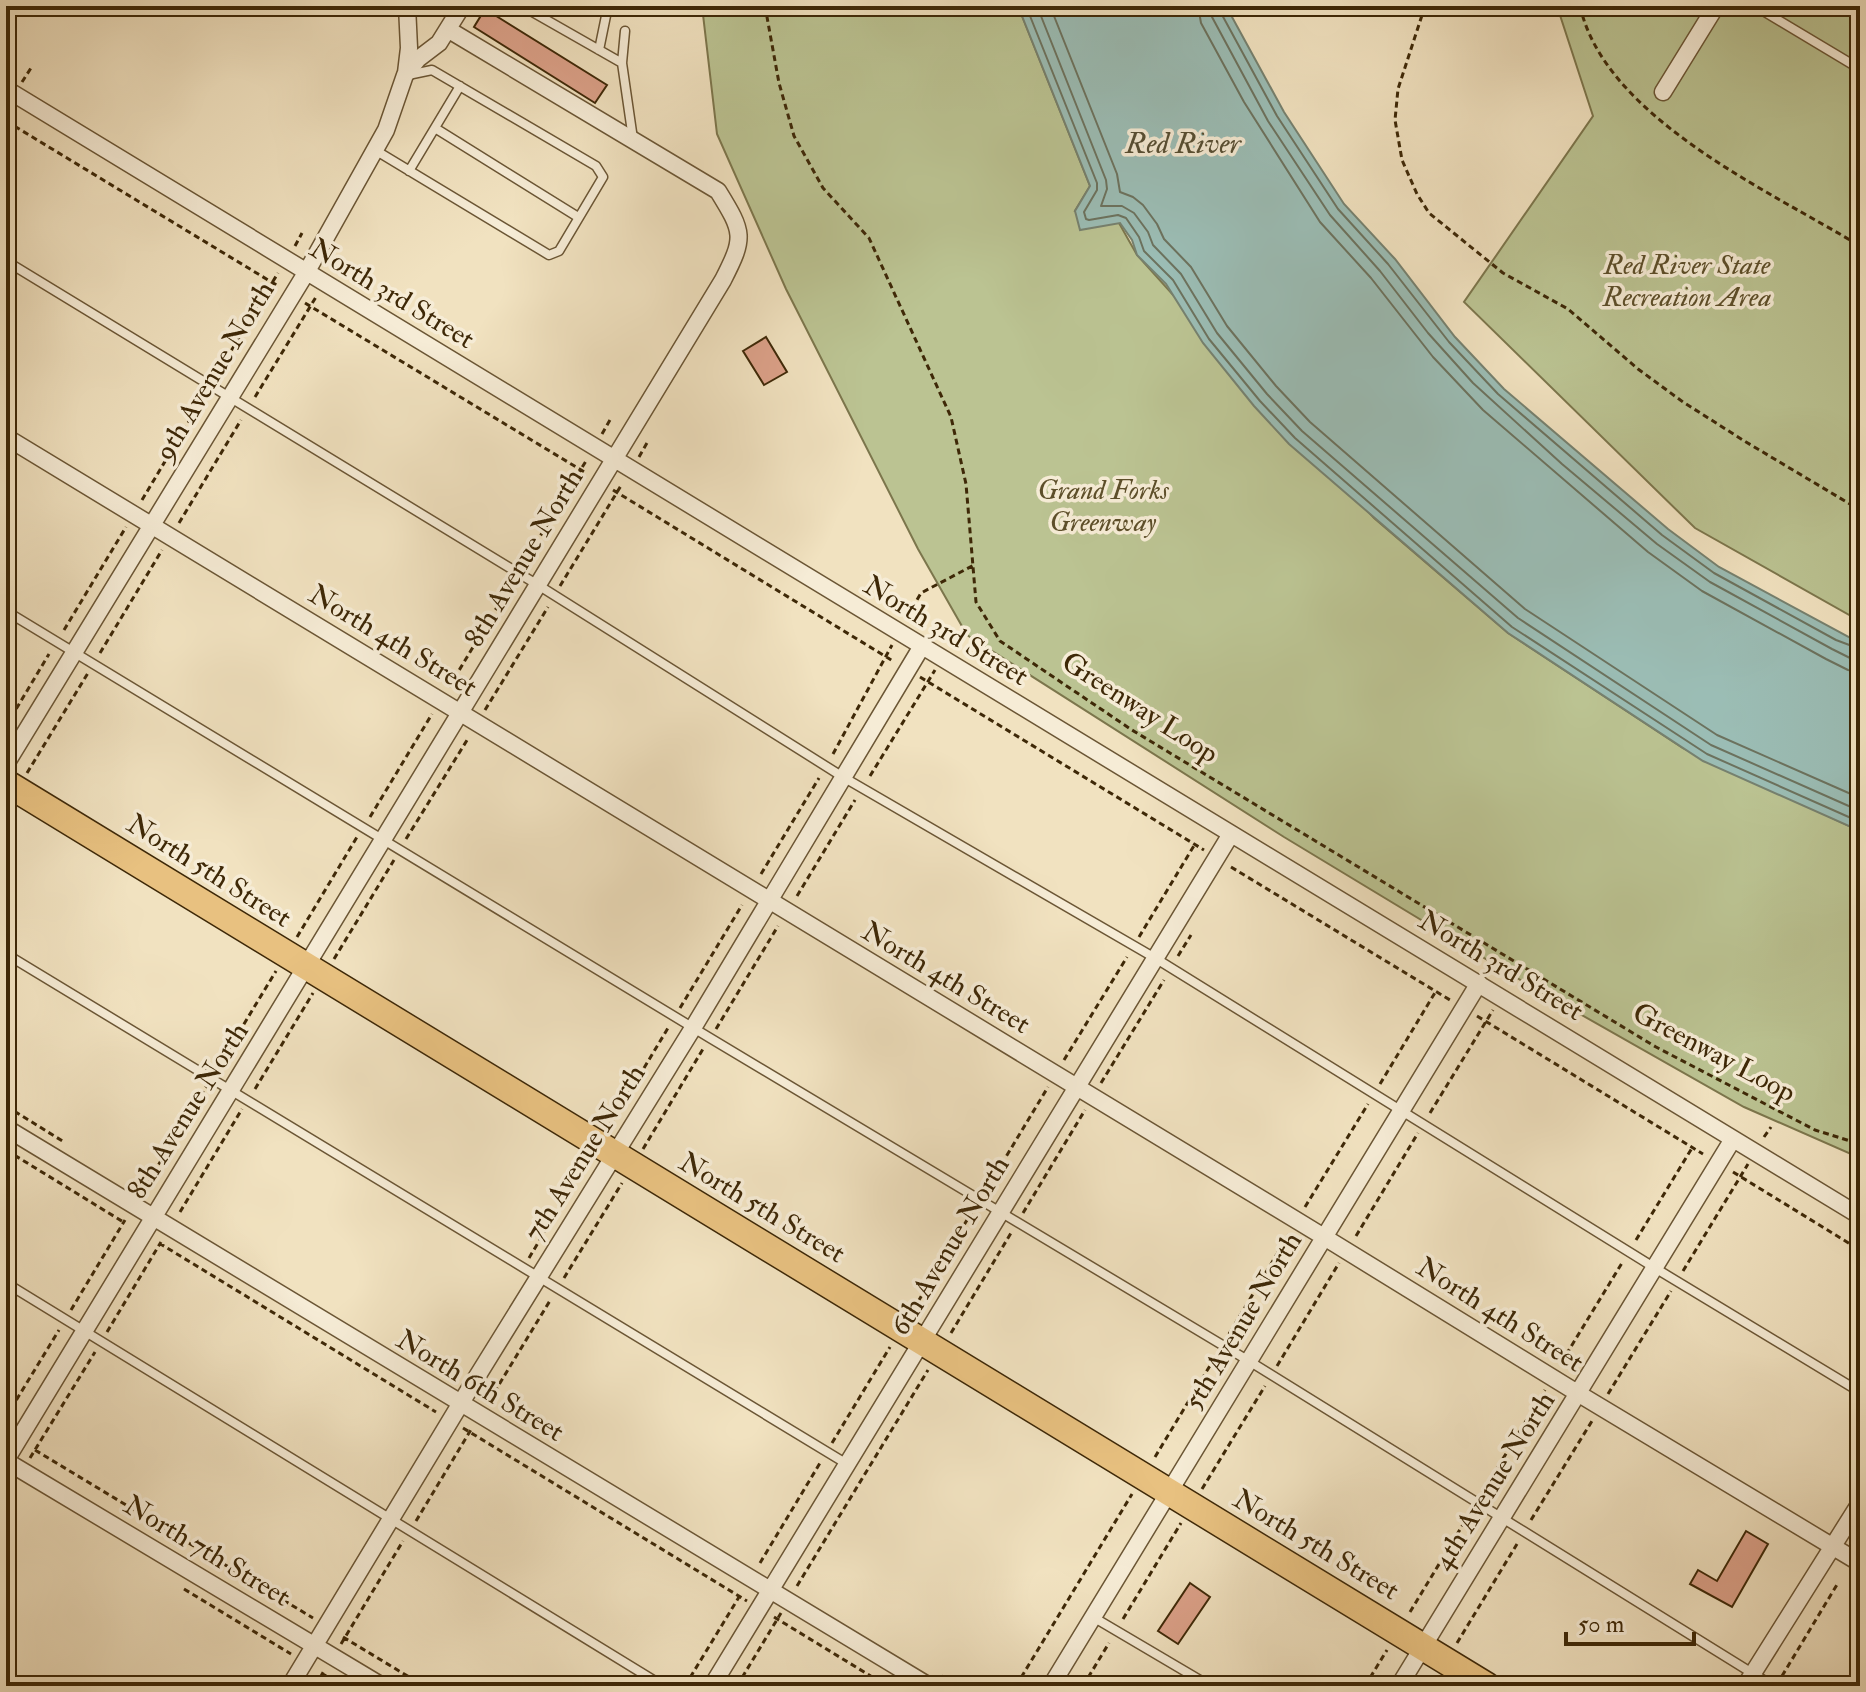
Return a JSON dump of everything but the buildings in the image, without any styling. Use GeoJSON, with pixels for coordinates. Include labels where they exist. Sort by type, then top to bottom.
{"type":"FeatureCollection","features":[{"type":"Feature","properties":{"kind":"main road","name":"North 5th Street"},"geometry":{"type":"LineString","coordinates":[[6,783],[1487,1686]]}},
{"type":"Feature","properties":{"kind":"street"},"geometry":{"type":"LineString","coordinates":[[405,75],[409,48],[407,6]]}},
{"type":"Feature","properties":{"kind":"street","name":"9th Avenue North"},"geometry":{"type":"LineString","coordinates":[[6,764],[306,273],[375,150],[395,109],[405,75],[418,59],[439,43],[462,6]]}},
{"type":"Feature","properties":{"kind":"street"},"geometry":{"type":"LineString","coordinates":[[1663,92],[1716,6]]}},
{"type":"Feature","properties":{"kind":"street","name":"8th Avenue North"},"geometry":{"type":"LineString","coordinates":[[6,1460],[230,1092],[296,962],[385,838],[723,280],[740,247],[735,219],[718,191],[449,30]]}},
{"type":"Feature","properties":{"kind":"street","name":"North 3rd Street"},"geometry":{"type":"LineString","coordinates":[[6,89],[1860,1216]]}},
{"type":"Feature","properties":{"kind":"street","name":"North 4th Street"},"geometry":{"type":"LineString","coordinates":[[6,437],[1860,1563]]}},
{"type":"Feature","properties":{"kind":"street","name":"7th Avenue North"},"geometry":{"type":"LineString","coordinates":[[290,1686],[693,1028],[922,646]]}},
{"type":"Feature","properties":{"kind":"street","name":"6th Avenue North"},"geometry":{"type":"LineString","coordinates":[[712,1686],[1231,834]]}},
{"type":"Feature","properties":{"kind":"street","name":"5th Avenue North"},"geometry":{"type":"LineString","coordinates":[[1051,1686],[1093,1617],[1180,1501],[1249,1361],[1479,983]]}},
{"type":"Feature","properties":{"kind":"street","name":"North 6th Street"},"geometry":{"type":"LineString","coordinates":[[6,1128],[929,1686]]}},
{"type":"Feature","properties":{"kind":"street","name":"4th Avenue North"},"geometry":{"type":"LineString","coordinates":[[1399,1686],[1733,1139]]}},
{"type":"Feature","properties":{"kind":"street","name":"North 7th Street"},"geometry":{"type":"LineString","coordinates":[[6,1460],[382,1686]]}},
{"type":"Feature","properties":{"kind":"street"},"geometry":{"type":"LineString","coordinates":[[1749,1680],[1860,1503]]}},
{"type":"Feature","properties":{"kind":"lane"},"geometry":{"type":"LineString","coordinates":[[522,6],[622,63]]}},
{"type":"Feature","properties":{"kind":"lane"},"geometry":{"type":"LineString","coordinates":[[599,50],[608,6]]}},
{"type":"Feature","properties":{"kind":"lane"},"geometry":{"type":"LineString","coordinates":[[1755,6],[1860,69]]}},
{"type":"Feature","properties":{"kind":"lane"},"geometry":{"type":"LineString","coordinates":[[625,31],[622,63],[633,140]]}},
{"type":"Feature","properties":{"kind":"lane"},"geometry":{"type":"LineString","coordinates":[[375,150],[549,255],[559,251],[603,177],[596,166],[432,70],[405,75]]}},
{"type":"Feature","properties":{"kind":"lane"},"geometry":{"type":"LineString","coordinates":[[409,171],[460,86]]}},
{"type":"Feature","properties":{"kind":"lane"},"geometry":{"type":"LineString","coordinates":[[435,128],[578,217]]}},
{"type":"Feature","properties":{"kind":"lane"},"geometry":{"type":"LineString","coordinates":[[6,261],[538,585],[843,777],[1134,945],[1860,1392]]}},
{"type":"Feature","properties":{"kind":"lane"},"geometry":{"type":"LineString","coordinates":[[6,611],[1503,1516],[1749,1680],[1774,1686]]}},
{"type":"Feature","properties":{"kind":"lane"},"geometry":{"type":"LineString","coordinates":[[6,954],[847,1464]]}},
{"type":"Feature","properties":{"kind":"lane"},"geometry":{"type":"LineString","coordinates":[[6,1283],[663,1686]]}},
{"type":"Feature","properties":{"kind":"lane"},"geometry":{"type":"LineString","coordinates":[[1093,1617],[1210,1686]]}},
{"type":"Feature","properties":{"kind":"path","name":"Greenway Loop"},"geometry":{"type":"LineString","coordinates":[[765,6],[779,83],[794,136],[823,188],[869,238],[951,417],[966,484],[976,602],[1000,641],[1132,730],[1656,1047],[1815,1130],[1860,1144]]}},
{"type":"Feature","properties":{"kind":"path"},"geometry":{"type":"LineString","coordinates":[[1425,6],[1398,89],[1395,120],[1402,160],[1429,213],[1503,273],[1568,309],[1638,369],[1683,402],[1860,510]]}},
{"type":"Feature","properties":{"kind":"path"},"geometry":{"type":"LineString","coordinates":[[1580,6],[1588,32],[1601,56],[1645,108],[1709,156],[1860,246]]}},
{"type":"Feature","properties":{"kind":"path"},"geometry":{"type":"LineString","coordinates":[[6,121],[1860,1250]]}},
{"type":"Feature","properties":{"kind":"path"},"geometry":{"type":"LineString","coordinates":[[6,726],[302,233]]}},
{"type":"Feature","properties":{"kind":"path"},"geometry":{"type":"LineString","coordinates":[[6,1417],[210,1080],[296,962],[364,826],[610,420]]}},
{"type":"Feature","properties":{"kind":"path"},"geometry":{"type":"LineString","coordinates":[[899,632],[921,593],[974,565]]}},
{"type":"Feature","properties":{"kind":"path"},"geometry":{"type":"LineString","coordinates":[[737,1686],[789,1601],[921,1341],[980,1200],[1195,844]]}},
{"type":"Feature","properties":{"kind":"path"},"geometry":{"type":"LineString","coordinates":[[685,1686],[827,1452],[1017,1222],[1194,930]]}},
{"type":"Feature","properties":{"kind":"path"},"geometry":{"type":"LineString","coordinates":[[1083,1686],[1117,1630],[1180,1501],[1271,1375],[1501,996]]}},
{"type":"Feature","properties":{"kind":"path"},"geometry":{"type":"LineString","coordinates":[[1365,1686],[1692,1148]]}},
{"type":"Feature","properties":{"kind":"path"},"geometry":{"type":"LineString","coordinates":[[18,1439],[424,1686]]}},
{"type":"Feature","properties":{"kind":"path"},"geometry":{"type":"LineString","coordinates":[[1774,1686],[1838,1583]]}},
{"type":"Feature","properties":{"kind":"green space","name":"Grand Forks Greenway"},"geometry":{"type":"Polygon","coordinates":[[[702,6],[1018,6],[1090,186],[1075,211],[1119,223],[1137,255],[1374,518],[1508,633],[1683,748],[1860,831],[1860,1158],[1744,1107],[1527,984],[1284,837],[967,635],[918,549],[786,289],[717,134],[702,6]]]}},
{"type":"Feature","properties":{"kind":"green space","name":"Red River State Recreation Area"},"geometry":{"type":"Polygon","coordinates":[[[1557,6],[1860,6],[1860,621],[1695,528],[1464,302],[1593,116],[1557,6]]]}},
{"type":"Feature","properties":{"kind":"water","name":"Red River"},"geometry":{"type":"Polygon","coordinates":[[[1018,6],[1226,6],[1284,112],[1344,204],[1395,259],[1455,337],[1504,389],[1668,529],[1719,567],[1860,643],[1860,831],[1703,761],[1508,633],[1289,444],[1203,343],[1166,284],[1137,255],[1132,240],[1120,223],[1080,230],[1075,211],[1090,186],[1018,6]]]}}]}
